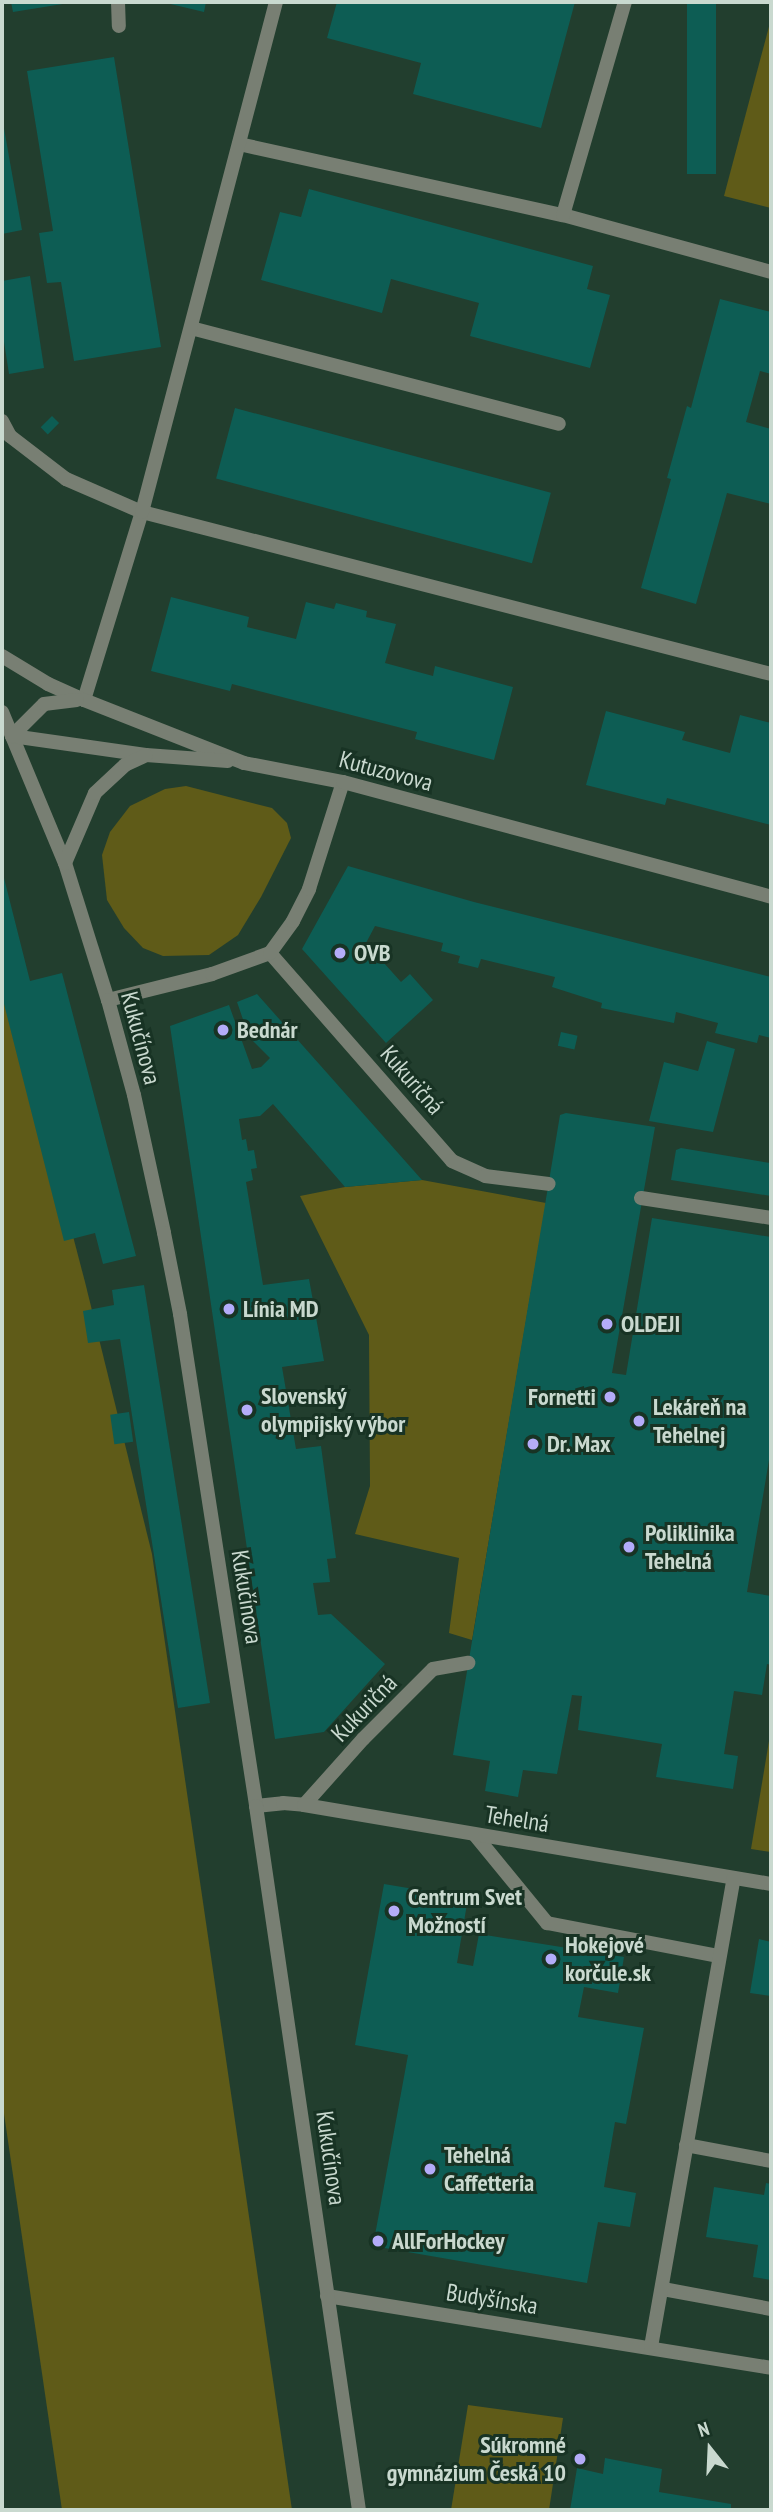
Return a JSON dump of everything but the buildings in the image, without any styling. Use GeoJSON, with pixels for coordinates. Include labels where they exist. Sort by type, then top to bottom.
{"type":"FeatureCollection","features":[{"type":"Feature","properties":{"kind":"street"},"geometry":{"type":"LineString","coordinates":[[118,2],[120,26]]}},
{"type":"Feature","properties":{"kind":"street"},"geometry":{"type":"LineString","coordinates":[[12,736],[44,704],[84,700],[142,512],[276,2]]}},
{"type":"Feature","properties":{"kind":"street"},"geometry":{"type":"LineString","coordinates":[[563,215],[625,2]]}},
{"type":"Feature","properties":{"kind":"street"},"geometry":{"type":"LineString","coordinates":[[239,144],[563,215],[771,272]]}},
{"type":"Feature","properties":{"kind":"street"},"geometry":{"type":"LineString","coordinates":[[191,328],[559,424]]}},
{"type":"Feature","properties":{"kind":"street"},"geometry":{"type":"LineString","coordinates":[[2,421],[9,436],[66,479],[142,512],[771,674]]}},
{"type":"Feature","properties":{"kind":"street","name":"Kutuzovova"},"geometry":{"type":"LineString","coordinates":[[2,656],[48,684],[84,700],[244,762],[343,782],[771,897]]}},
{"type":"Feature","properties":{"kind":"street","name":"Kukučínova"},"geometry":{"type":"LineString","coordinates":[[2,712],[65,863],[108,1000],[134,1095],[180,1314],[256,1807],[359,2510]]}},
{"type":"Feature","properties":{"kind":"street"},"geometry":{"type":"LineString","coordinates":[[12,736],[146,755],[244,762]]}},
{"type":"Feature","properties":{"kind":"street"},"geometry":{"type":"LineString","coordinates":[[65,863],[95,793],[125,765],[146,755]]}},
{"type":"Feature","properties":{"kind":"street"},"geometry":{"type":"LineString","coordinates":[[108,1000],[212,974],[270,953],[293,921],[309,889],[343,782]]}},
{"type":"Feature","properties":{"kind":"street","name":"Kukuričná"},"geometry":{"type":"LineString","coordinates":[[270,953],[452,1161],[485,1176],[549,1184]]}},
{"type":"Feature","properties":{"kind":"street"},"geometry":{"type":"LineString","coordinates":[[641,1198],[771,1218]]}},
{"type":"Feature","properties":{"kind":"street","name":"Kukuričná"},"geometry":{"type":"LineString","coordinates":[[304,1805],[363,1739],[433,1669],[468,1663]]}},
{"type":"Feature","properties":{"kind":"street","name":"Tehelná"},"geometry":{"type":"LineString","coordinates":[[256,1807],[283,1803],[304,1805],[771,1884]]}},
{"type":"Feature","properties":{"kind":"street"},"geometry":{"type":"LineString","coordinates":[[475,1835],[547,1923],[719,1956]]}},
{"type":"Feature","properties":{"kind":"street"},"geometry":{"type":"LineString","coordinates":[[651,2347],[734,1878]]}},
{"type":"Feature","properties":{"kind":"street"},"geometry":{"type":"LineString","coordinates":[[686,2145],[771,2161]]}},
{"type":"Feature","properties":{"kind":"street"},"geometry":{"type":"LineString","coordinates":[[663,2290],[771,2309]]}},
{"type":"Feature","properties":{"kind":"street","name":"Budyšínska"},"geometry":{"type":"LineString","coordinates":[[327,2296],[771,2368]]}},
{"type":"Feature","properties":{"kind":"shaded area"},"geometry":{"type":"Polygon","coordinates":[[[771,19],[771,208],[724,196],[771,19]]]}},
{"type":"Feature","properties":{"kind":"shaded area"},"geometry":{"type":"Polygon","coordinates":[[[186,786],[272,808],[287,823],[291,838],[238,935],[209,955],[163,956],[143,948],[124,928],[107,900],[102,855],[110,832],[130,806],[165,789],[186,786]]]}},
{"type":"Feature","properties":{"kind":"shaded area"},"geometry":{"type":"Polygon","coordinates":[[[2,965],[85,1282],[152,1554],[292,2510],[62,2510],[2,2100],[2,965]]]}},
{"type":"Feature","properties":{"kind":"shaded area"},"geometry":{"type":"Polygon","coordinates":[[[422,1180],[546,1203],[472,1640],[449,1633],[459,1558],[355,1534],[370,1486],[369,1335],[300,1196],[345,1187],[422,1180]]]}},
{"type":"Feature","properties":{"kind":"shaded area"},"geometry":{"type":"Polygon","coordinates":[[[771,1729],[771,1852],[751,1849],[771,1729]]]}},
{"type":"Feature","properties":{"kind":"shaded area"},"geometry":{"type":"Polygon","coordinates":[[[468,2405],[563,2418],[549,2510],[451,2510],[468,2405]]]}},
{"type":"Feature","properties":{"kind":"place","name":"OVB"},"geometry":{"type":"Point","coordinates":[340,953]}},
{"type":"Feature","properties":{"kind":"place","name":"Bednár"},"geometry":{"type":"Point","coordinates":[223,1030]}},
{"type":"Feature","properties":{"kind":"place","name":"Línia MD"},"geometry":{"type":"Point","coordinates":[229,1309]}},
{"type":"Feature","properties":{"kind":"place","name":"OLDEJI"},"geometry":{"type":"Point","coordinates":[607,1324]}},
{"type":"Feature","properties":{"kind":"place","name":"Fornetti"},"geometry":{"type":"Point","coordinates":[610,1397]}},
{"type":"Feature","properties":{"kind":"place","name":"Slovenský olympijský výbor"},"geometry":{"type":"Point","coordinates":[247,1410]}},
{"type":"Feature","properties":{"kind":"place","name":"Lekáreň na Tehelnej"},"geometry":{"type":"Point","coordinates":[639,1421]}},
{"type":"Feature","properties":{"kind":"place","name":"Dr. Max"},"geometry":{"type":"Point","coordinates":[533,1444]}},
{"type":"Feature","properties":{"kind":"place","name":"Poliklinika Tehelná"},"geometry":{"type":"Point","coordinates":[629,1547]}},
{"type":"Feature","properties":{"kind":"place","name":"Centrum Svet Možností"},"geometry":{"type":"Point","coordinates":[394,1911]}},
{"type":"Feature","properties":{"kind":"place","name":"Hokejové korčule.sk"},"geometry":{"type":"Point","coordinates":[551,1959]}},
{"type":"Feature","properties":{"kind":"place","name":"Tehelná Caffetteria"},"geometry":{"type":"Point","coordinates":[430,2169]}},
{"type":"Feature","properties":{"kind":"place","name":"AllForHockey"},"geometry":{"type":"Point","coordinates":[378,2241]}},
{"type":"Feature","properties":{"kind":"place","name":"Súkromné gymnázium Česká 10"},"geometry":{"type":"Point","coordinates":[580,2459]}}]}
